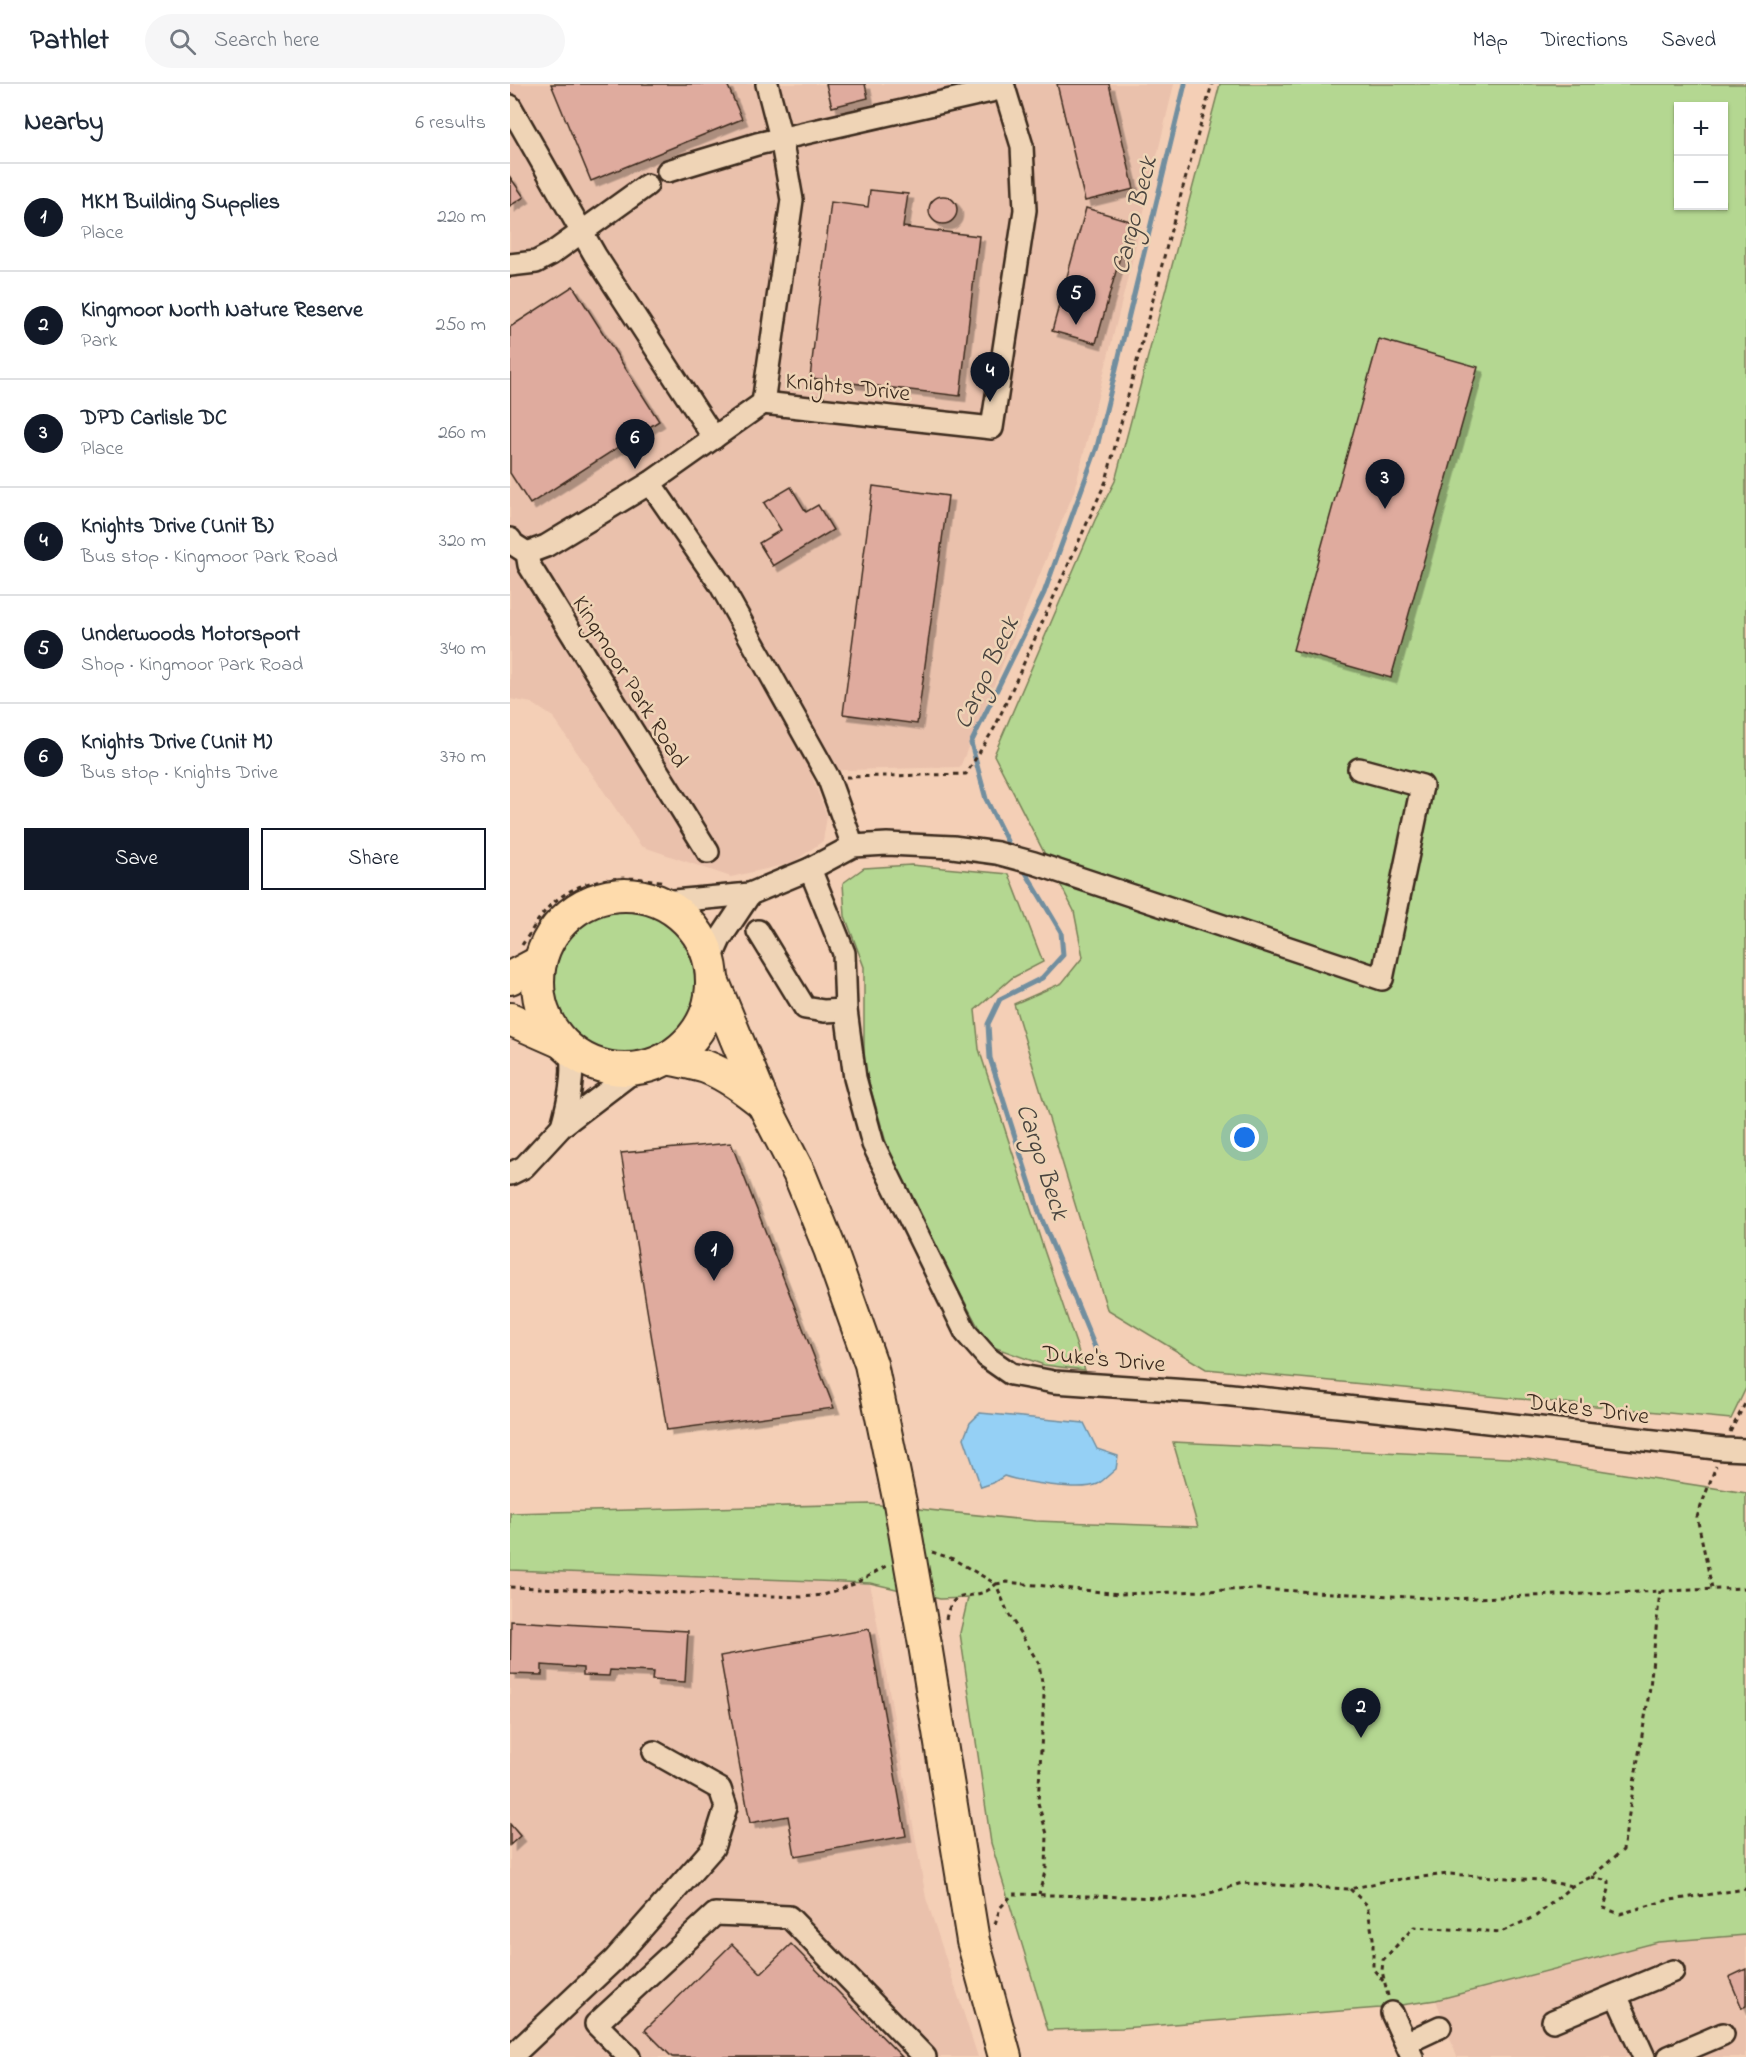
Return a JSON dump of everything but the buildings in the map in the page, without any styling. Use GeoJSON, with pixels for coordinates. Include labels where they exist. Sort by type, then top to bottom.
{"type":"FeatureCollection","features":[{"type":"Feature","properties":{"kind":"highway"},"geometry":{"type":"LineString","coordinates":[[565,1046],[548,1023],[540,1004],[537,983],[540,962],[549,938],[566,917],[587,903],[612,895],[638,895],[663,902],[684,917],[700,937],[763,1103],[799,1173],[830,1249],[872,1364],[925,1645],[973,1941],[1005,2057]]}},
{"type":"Feature","properties":{"kind":"highway"},"geometry":{"type":"LineString","coordinates":[[510,978],[540,962]]}},
{"type":"Feature","properties":{"kind":"highway"},"geometry":{"type":"LineString","coordinates":[[510,1019],[565,1046],[589,1062],[609,1068],[637,1069],[668,1058],[687,1044],[701,1026],[710,1005],[711,971]]}},
{"type":"Feature","properties":{"kind":"highway"},"geometry":{"type":"LineString","coordinates":[[668,1058],[720,1073],[763,1103]]}},
{"type":"Feature","properties":{"kind":"street"},"geometry":{"type":"LineString","coordinates":[[763,403],[792,200],[781,138],[767,84]]}},
{"type":"Feature","properties":{"kind":"street"},"geometry":{"type":"LineString","coordinates":[[668,171],[781,138],[1004,86]]}},
{"type":"Feature","properties":{"kind":"street","name":"Knights Drive"},"geometry":{"type":"LineString","coordinates":[[518,546],[546,546],[650,483],[763,403],[992,428],[1025,210],[1022,146],[1004,86]]}},
{"type":"Feature","properties":{"kind":"street"},"geometry":{"type":"LineString","coordinates":[[510,106],[582,233],[714,438]]}},
{"type":"Feature","properties":{"kind":"street"},"geometry":{"type":"LineString","coordinates":[[510,265],[536,262],[551,254],[647,185]]}},
{"type":"Feature","properties":{"kind":"street"},"geometry":{"type":"LineString","coordinates":[[650,483],[720,584],[828,777],[853,846]]}},
{"type":"Feature","properties":{"kind":"street","name":"Kingmoor Park Road"},"geometry":{"type":"LineString","coordinates":[[518,546],[708,852]]}},
{"type":"Feature","properties":{"kind":"street"},"geometry":{"type":"LineString","coordinates":[[663,902],[750,894],[810,869],[853,846],[887,844],[942,847],[997,853],[1034,863],[1382,979],[1422,786],[1359,769]]}},
{"type":"Feature","properties":{"kind":"street","name":"Duke's Drive"},"geometry":{"type":"LineString","coordinates":[[810,869],[844,953],[846,1010],[855,1078],[873,1144],[966,1333],[988,1358],[1011,1374],[1054,1382],[1203,1392],[1746,1450]]}},
{"type":"Feature","properties":{"kind":"street"},"geometry":{"type":"LineString","coordinates":[[711,971],[720,939],[750,894]]}},
{"type":"Feature","properties":{"kind":"street"},"geometry":{"type":"LineString","coordinates":[[758,931],[805,1008],[824,1011],[846,1010]]}},
{"type":"Feature","properties":{"kind":"street"},"geometry":{"type":"LineString","coordinates":[[562,1126],[572,1091],[573,1070],[565,1046]]}},
{"type":"Feature","properties":{"kind":"street"},"geometry":{"type":"LineString","coordinates":[[510,1174],[524,1167],[562,1126],[637,1069]]}},
{"type":"Feature","properties":{"kind":"street"},"geometry":{"type":"LineString","coordinates":[[514,2053],[614,1960],[713,1848],[726,1807],[720,1789],[654,1752]]}},
{"type":"Feature","properties":{"kind":"street"},"geometry":{"type":"LineString","coordinates":[[629,2057],[596,2025],[715,1914],[789,1917],[925,2057]]}},
{"type":"Feature","properties":{"kind":"street"},"geometry":{"type":"LineString","coordinates":[[1553,2021],[1673,1971]]}},
{"type":"Feature","properties":{"kind":"street"},"geometry":{"type":"LineString","coordinates":[[1616,1995],[1644,2057]]}},
{"type":"Feature","properties":{"kind":"street"},"geometry":{"type":"LineString","coordinates":[[1392,2013],[1409,2050],[1440,2027]]}},
{"type":"Feature","properties":{"kind":"street"},"geometry":{"type":"LineString","coordinates":[[1670,2057],[1723,2034]]}},
{"type":"Feature","properties":{"kind":"path"},"geometry":{"type":"LineString","coordinates":[[828,777],[966,774],[995,727],[1106,481],[1212,84]]}},
{"type":"Feature","properties":{"kind":"path"},"geometry":{"type":"LineString","coordinates":[[1724,1449],[1746,1402]]}},
{"type":"Feature","properties":{"kind":"path"},"geometry":{"type":"LineString","coordinates":[[1710,1483],[1696,1517],[1712,1588]]}},
{"type":"Feature","properties":{"kind":"path"},"geometry":{"type":"LineString","coordinates":[[924,1554],[934,1551],[953,1559],[996,1584],[1008,1613],[1039,1664],[1044,1695],[1038,1803],[1047,1834],[1046,1868],[1039,1894]]}},
{"type":"Feature","properties":{"kind":"path"},"geometry":{"type":"LineString","coordinates":[[510,1587],[802,1597],[824,1595],[854,1584],[871,1573],[894,1563]]}},
{"type":"Feature","properties":{"kind":"path"},"geometry":{"type":"LineString","coordinates":[[945,1621],[950,1604],[957,1597],[985,1592],[996,1584],[1007,1582],[1120,1594],[1257,1589],[1448,1599],[1746,1588]]}},
{"type":"Feature","properties":{"kind":"path"},"geometry":{"type":"LineString","coordinates":[[1386,1989],[1382,1971],[1383,1960],[1414,1927],[1501,1932],[1536,1916],[1572,1886],[1592,1877],[1623,1850],[1650,1687],[1660,1591]]}},
{"type":"Feature","properties":{"kind":"path"},"geometry":{"type":"LineString","coordinates":[[994,1927],[1000,1908],[1013,1894],[1197,1897],[1242,1883],[1350,1889],[1385,1881],[1449,1874],[1538,1880],[1572,1886]]}},
{"type":"Feature","properties":{"kind":"path"},"geometry":{"type":"LineString","coordinates":[[1592,1877],[1609,1881],[1604,1908],[1620,1914],[1664,1901],[1746,1889]]}},
{"type":"Feature","properties":{"kind":"path"},"geometry":{"type":"LineString","coordinates":[[1350,1889],[1367,1905],[1373,1938],[1373,1970],[1385,1983]]}},
{"type":"Feature","properties":{"kind":"shaded area"},"geometry":{"type":"Polygon","coordinates":[[[510,84],[1174,84],[1074,492],[960,767],[810,771],[827,816],[823,841],[792,863],[731,877],[641,846],[553,717],[532,703],[510,699],[510,84]]]}},
{"type":"Feature","properties":{"kind":"shaded area"},"geometry":{"type":"Polygon","coordinates":[[[510,1570],[870,1583],[926,1898],[978,2057],[510,2057],[510,1570]]]}},
{"type":"Feature","properties":{"kind":"shaded area"},"geometry":{"type":"Polygon","coordinates":[[[1746,1935],[1746,2057],[1457,2057],[1436,2000],[1658,1942],[1746,1935]]]}},
{"type":"Feature","properties":{"kind":"green space"},"geometry":{"type":"Polygon","coordinates":[[[1220,84],[1746,84],[1746,1388],[1731,1419],[1206,1369],[1107,1309],[1014,1004],[1062,983],[1083,957],[1074,911],[994,755],[1095,520],[1115,481],[1220,84]]]}},
{"type":"Feature","properties":{"kind":"green space"},"geometry":{"type":"Polygon","coordinates":[[[911,865],[1009,874],[1043,962],[1012,978],[975,1010],[979,1049],[1085,1370],[1044,1365],[988,1345],[940,1256],[889,1153],[864,1065],[864,967],[845,916],[843,883],[864,868],[911,865]]]}},
{"type":"Feature","properties":{"kind":"green space"},"geometry":{"type":"Polygon","coordinates":[[[625,908],[654,914],[678,930],[694,954],[700,983],[694,1012],[678,1036],[654,1052],[625,1058],[596,1052],[572,1036],[556,1012],[550,983],[556,954],[572,930],[596,914],[625,908]]]}},
{"type":"Feature","properties":{"kind":"green space"},"geometry":{"type":"Polygon","coordinates":[[[1173,1442],[1528,1459],[1746,1493],[1746,1935],[1658,1942],[1436,2000],[1380,2008],[1122,2028],[1048,2030],[991,1843],[960,1633],[968,1598],[940,1599],[870,1583],[510,1570],[510,1513],[870,1504],[1036,1521],[1198,1527],[1173,1442]]]}},
{"type":"Feature","properties":{"kind":"water"},"geometry":{"type":"Polygon","coordinates":[[[980,1413],[1084,1423],[1097,1449],[1118,1456],[1116,1469],[1098,1484],[1090,1486],[1051,1485],[1004,1476],[981,1487],[964,1438],[970,1423],[980,1413]]]}},
{"type":"Feature","properties":{"kind":"waterway","name":"Cargo Beck"},"geometry":{"type":"LineString","coordinates":[[1012,851],[986,799],[971,743],[1044,593],[1097,447],[1185,84]]}},
{"type":"Feature","properties":{"kind":"waterway","name":"Cargo Beck"},"geometry":{"type":"LineString","coordinates":[[1022,866],[1061,932],[1063,955],[1042,978],[1000,999],[988,1024],[990,1058],[1040,1215],[1102,1364]]}},
{"type":"Feature","properties":{"kind":"place","name":"Underwoods Motorsport"},"geometry":{"type":"Point","coordinates":[1076,325]}},
{"type":"Feature","properties":{"kind":"place","name":"Knights Drive (Unit B)"},"geometry":{"type":"Point","coordinates":[990,402]}},
{"type":"Feature","properties":{"kind":"place","name":"Knights Drive (Unit M)"},"geometry":{"type":"Point","coordinates":[635,469]}},
{"type":"Feature","properties":{"kind":"place","name":"DPD Carlisle DC"},"geometry":{"type":"Point","coordinates":[1385,509]}},
{"type":"Feature","properties":{"kind":"place","name":"MKM Building Supplies"},"geometry":{"type":"Point","coordinates":[714,1281]}},
{"type":"Feature","properties":{"kind":"place","name":"Kingmoor North Nature Reserve"},"geometry":{"type":"Point","coordinates":[1361,1738]}}]}
